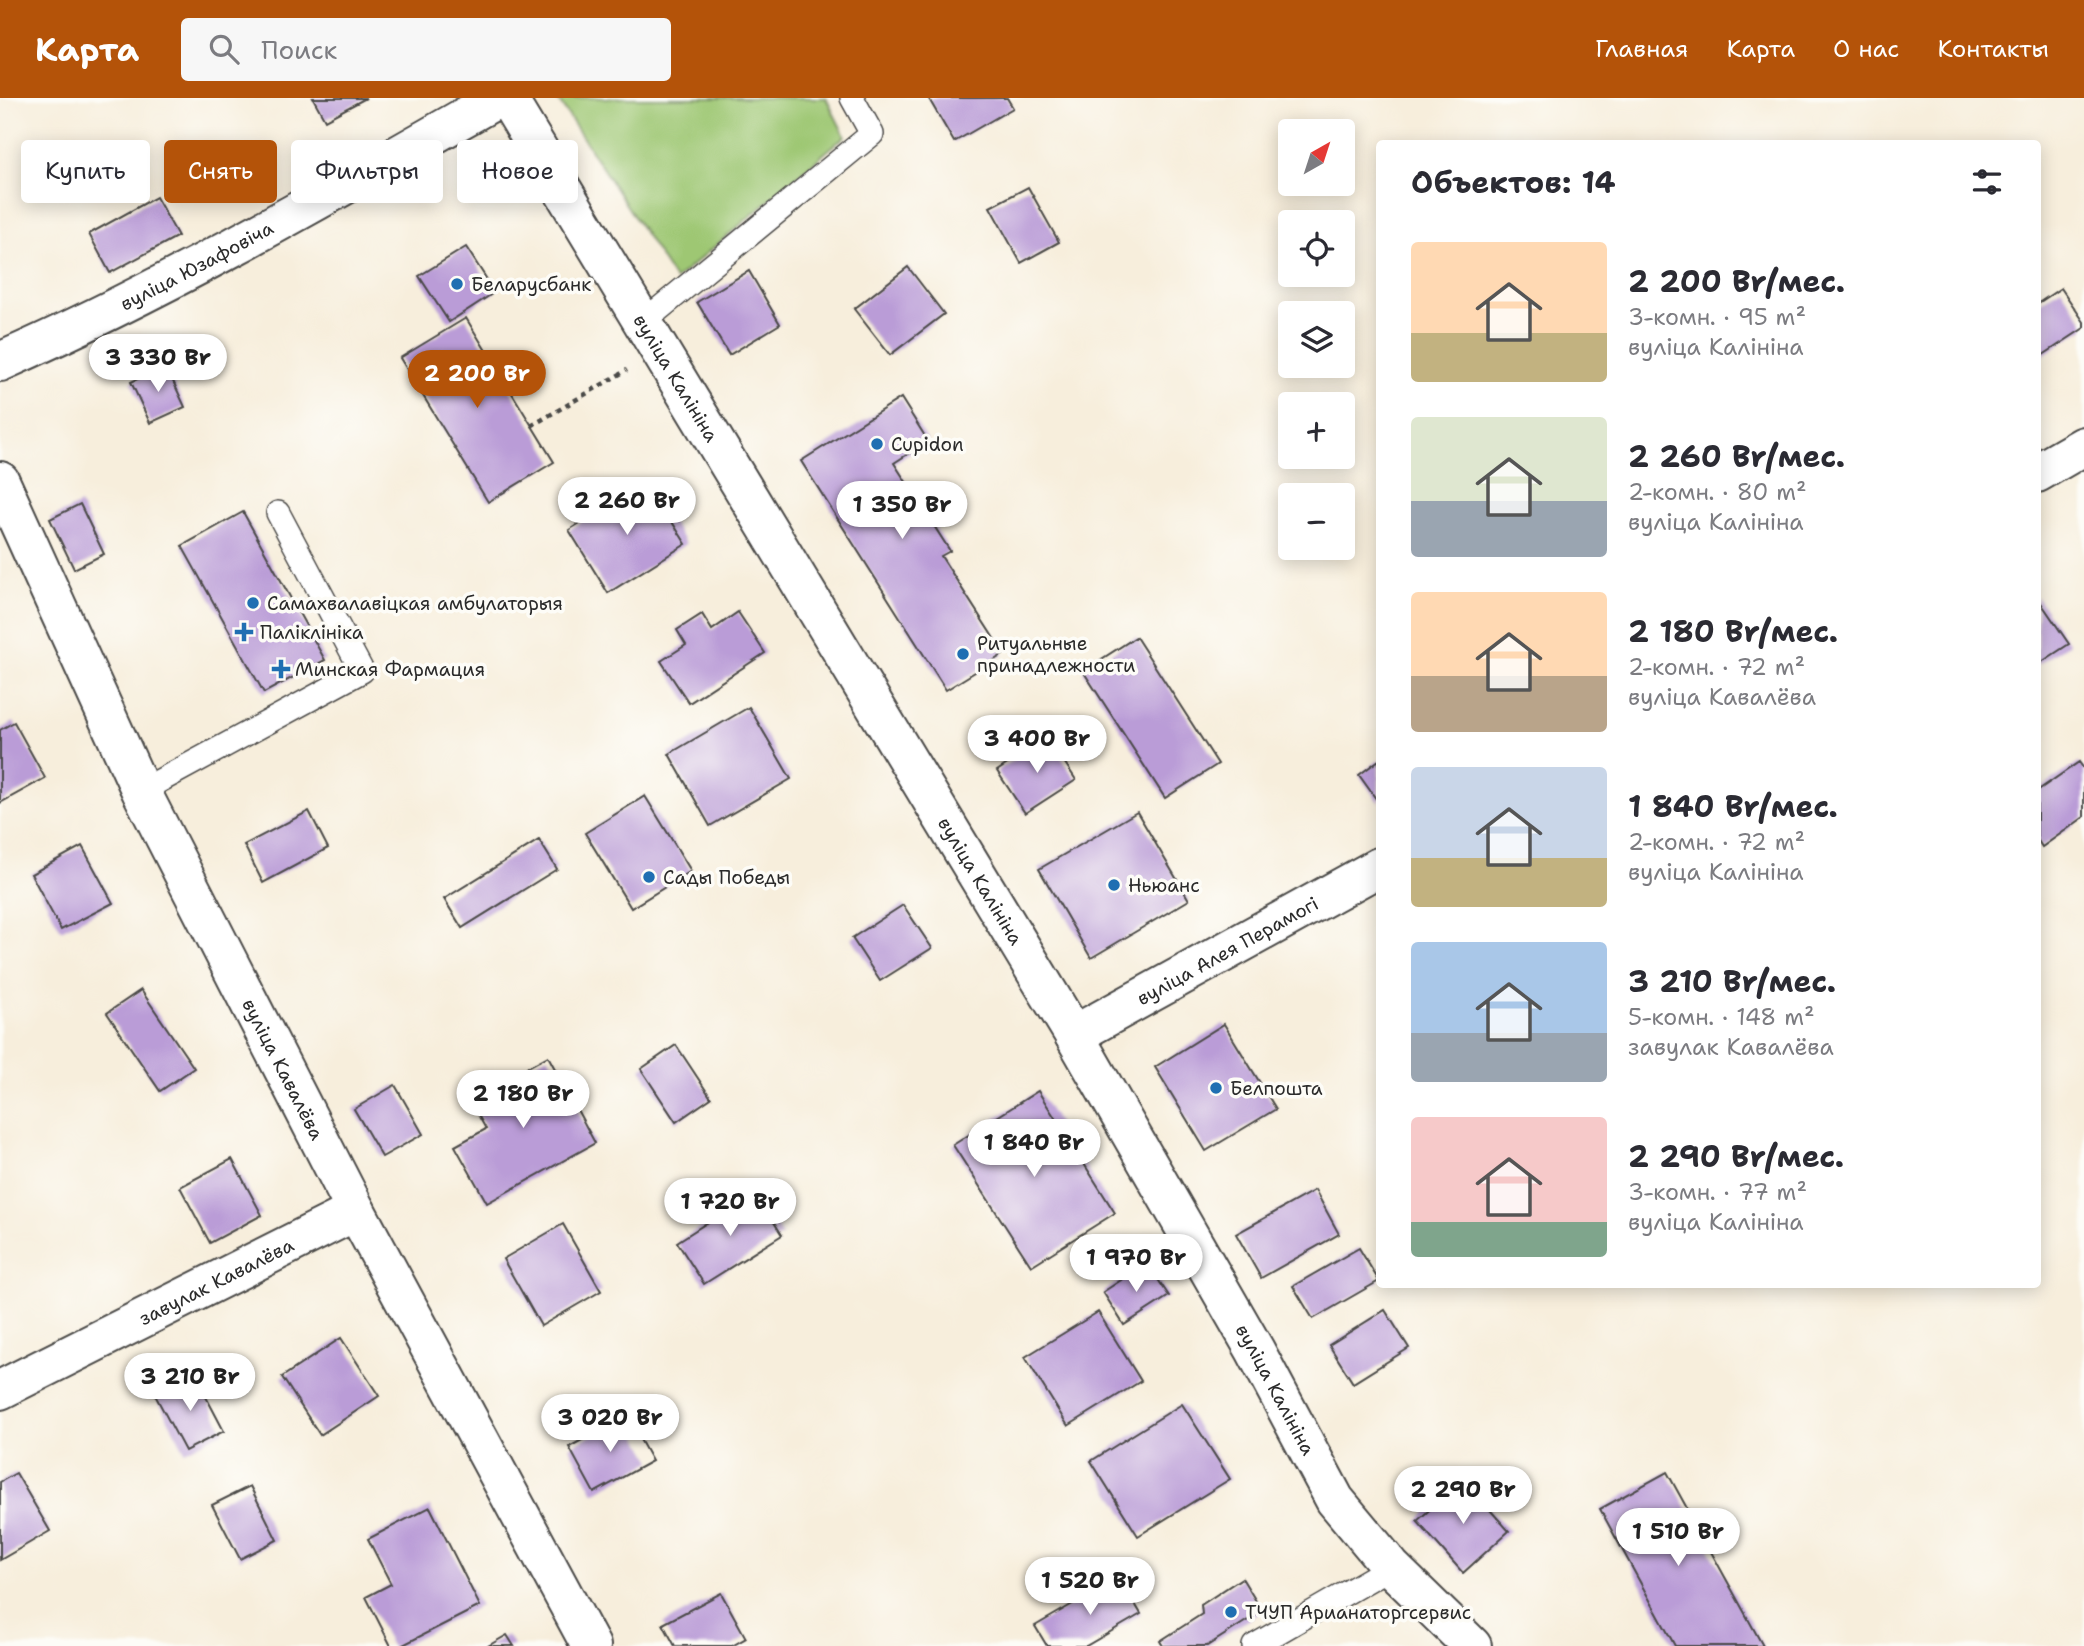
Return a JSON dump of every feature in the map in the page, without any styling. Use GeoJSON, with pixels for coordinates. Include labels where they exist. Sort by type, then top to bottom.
{"type":"FeatureCollection","features":[{"type":"Feature","properties":{"kind":"street","name":"вуліца Юзафовіча"},"geometry":{"type":"LineString","coordinates":[[0,362],[61,335],[304,209],[498,98]]}},
{"type":"Feature","properties":{"kind":"street","name":"вуліца Калініна"},"geometry":{"type":"LineString","coordinates":[[507,98],[1074,1035],[1255,1350],[1335,1500],[1391,1567],[1472,1646]]}},
{"type":"Feature","properties":{"kind":"street"},"geometry":{"type":"LineString","coordinates":[[2041,471],[2084,446]]}},
{"type":"Feature","properties":{"kind":"street","name":"вуліца Кавалёва"},"geometry":{"type":"LineString","coordinates":[[0,481],[141,791],[356,1211],[591,1646]]}},
{"type":"Feature","properties":{"kind":"street","name":"вуліца Алея Перамогі"},"geometry":{"type":"LineString","coordinates":[[1074,1035],[1376,869]]}},
{"type":"Feature","properties":{"kind":"street","name":"завулак Кавалёва"},"geometry":{"type":"LineString","coordinates":[[0,1390],[356,1211]]}},
{"type":"Feature","properties":{"kind":"lane"},"geometry":{"type":"LineString","coordinates":[[642,323],[872,134],[852,98]]}},
{"type":"Feature","properties":{"kind":"lane"},"geometry":{"type":"LineString","coordinates":[[141,791],[362,671],[278,513]]}},
{"type":"Feature","properties":{"kind":"lane"},"geometry":{"type":"LineString","coordinates":[[1254,1646],[1391,1567]]}},
{"type":"Feature","properties":{"kind":"green space"},"geometry":{"type":"Polygon","coordinates":[[[557,98],[826,98],[845,136],[675,280],[557,98]]]}},
{"type":"Feature","properties":{"kind":"building"},"geometry":{"type":"Polygon","coordinates":[[[313,98],[366,98],[325,120],[313,98]]]}},
{"type":"Feature","properties":{"kind":"building"},"geometry":{"type":"Polygon","coordinates":[[[1007,98],[1013,108],[954,142],[929,99],[1007,98]]]}},
{"type":"Feature","properties":{"kind":"building"},"geometry":{"type":"Polygon","coordinates":[[[1028,187],[1059,242],[1021,263],[990,207],[1028,187]]]}},
{"type":"Feature","properties":{"kind":"building"},"geometry":{"type":"Polygon","coordinates":[[[156,197],[178,236],[110,273],[89,234],[145,203],[150,203],[156,197]]]}},
{"type":"Feature","properties":{"kind":"building","name":"Беларусбанк"},"geometry":{"type":"Polygon","coordinates":[[[466,247],[495,292],[449,322],[419,276],[466,247]]]}},
{"type":"Feature","properties":{"kind":"building"},"geometry":{"type":"Polygon","coordinates":[[[908,267],[944,314],[890,355],[854,309],[908,267]]]}},
{"type":"Feature","properties":{"kind":"building"},"geometry":{"type":"Polygon","coordinates":[[[749,271],[780,324],[729,355],[697,302],[749,271]]]}},
{"type":"Feature","properties":{"kind":"building"},"geometry":{"type":"Polygon","coordinates":[[[2061,288],[2084,322],[2084,328],[2041,356],[2041,301],[2061,288]]]}},
{"type":"Feature","properties":{"kind":"building"},"geometry":{"type":"Polygon","coordinates":[[[466,318],[554,462],[488,502],[400,358],[466,318]]]}},
{"type":"Feature","properties":{"kind":"building"},"geometry":{"type":"Polygon","coordinates":[[[166,366],[185,407],[150,423],[131,382],[166,366]]]}},
{"type":"Feature","properties":{"kind":"building"},"geometry":{"type":"Polygon","coordinates":[[[901,398],[928,441],[894,463],[950,551],[941,556],[1004,654],[946,690],[801,461],[901,398]]]}},
{"type":"Feature","properties":{"kind":"building"},"geometry":{"type":"Polygon","coordinates":[[[646,481],[686,544],[608,593],[569,530],[646,481]]]}},
{"type":"Feature","properties":{"kind":"building"},"geometry":{"type":"Polygon","coordinates":[[[80,504],[104,554],[74,569],[50,519],[80,504]]]}},
{"type":"Feature","properties":{"kind":"building","name":"Самахвалавіцкая амбулаторыя"},"geometry":{"type":"Polygon","coordinates":[[[243,512],[325,660],[264,693],[182,546],[243,512]]]}},
{"type":"Feature","properties":{"kind":"building"},"geometry":{"type":"Polygon","coordinates":[[[2041,603],[2069,644],[2041,662],[2041,603]]]}},
{"type":"Feature","properties":{"kind":"building"},"geometry":{"type":"Polygon","coordinates":[[[738,612],[765,653],[689,703],[661,661],[686,645],[677,630],[702,614],[712,630],[738,612]]]}},
{"type":"Feature","properties":{"kind":"building"},"geometry":{"type":"Polygon","coordinates":[[[1136,637],[1218,764],[1165,798],[1083,671],[1136,637]]]}},
{"type":"Feature","properties":{"kind":"building"},"geometry":{"type":"Polygon","coordinates":[[[749,707],[791,779],[710,826],[669,754],[749,707]]]}},
{"type":"Feature","properties":{"kind":"building"},"geometry":{"type":"Polygon","coordinates":[[[14,722],[45,778],[0,803],[0,730],[14,722]]]}},
{"type":"Feature","properties":{"kind":"building"},"geometry":{"type":"Polygon","coordinates":[[[1048,737],[1076,780],[1025,813],[997,771],[1048,737]]]}},
{"type":"Feature","properties":{"kind":"building"},"geometry":{"type":"Polygon","coordinates":[[[1376,762],[1376,799],[1359,775],[1376,762]]]}},
{"type":"Feature","properties":{"kind":"building"},"geometry":{"type":"Polygon","coordinates":[[[2079,762],[2084,769],[2084,817],[2042,847],[2041,845],[2041,788],[2079,762]]]}},
{"type":"Feature","properties":{"kind":"building"},"geometry":{"type":"Polygon","coordinates":[[[645,796],[691,871],[631,908],[585,833],[645,796]]]}},
{"type":"Feature","properties":{"kind":"building"},"geometry":{"type":"Polygon","coordinates":[[[309,811],[328,848],[263,883],[244,845],[309,811]]]}},
{"type":"Feature","properties":{"kind":"building","name":"Ньюанс"},"geometry":{"type":"Polygon","coordinates":[[[1137,812],[1189,900],[1091,958],[1039,869],[1137,812]]]}},
{"type":"Feature","properties":{"kind":"building"},"geometry":{"type":"Polygon","coordinates":[[[539,840],[557,869],[462,928],[444,899],[539,840]]]}},
{"type":"Feature","properties":{"kind":"building"},"geometry":{"type":"Polygon","coordinates":[[[82,846],[113,903],[61,930],[31,874],[82,846]]]}},
{"type":"Feature","properties":{"kind":"building"},"geometry":{"type":"Polygon","coordinates":[[[903,905],[932,948],[880,981],[852,938],[903,905]]]}},
{"type":"Feature","properties":{"kind":"building"},"geometry":{"type":"Polygon","coordinates":[[[141,990],[194,1068],[160,1091],[107,1013],[141,990]]]}},
{"type":"Feature","properties":{"kind":"building","name":"Белпошта"},"geometry":{"type":"Polygon","coordinates":[[[1224,1024],[1276,1109],[1206,1151],[1155,1067],[1224,1024]]]}},
{"type":"Feature","properties":{"kind":"building"},"geometry":{"type":"Polygon","coordinates":[[[676,1045],[711,1098],[676,1122],[641,1069],[676,1045]]]}},
{"type":"Feature","properties":{"kind":"building"},"geometry":{"type":"Polygon","coordinates":[[[548,1056],[595,1143],[487,1203],[455,1146],[486,1129],[469,1099],[548,1056]]]}},
{"type":"Feature","properties":{"kind":"building"},"geometry":{"type":"Polygon","coordinates":[[[395,1085],[423,1134],[382,1157],[354,1109],[395,1085]]]}},
{"type":"Feature","properties":{"kind":"building"},"geometry":{"type":"Polygon","coordinates":[[[1038,1091],[1115,1213],[1031,1266],[953,1145],[1038,1091]]]}},
{"type":"Feature","properties":{"kind":"building"},"geometry":{"type":"Polygon","coordinates":[[[232,1159],[262,1215],[210,1243],[180,1187],[232,1159]]]}},
{"type":"Feature","properties":{"kind":"building"},"geometry":{"type":"Polygon","coordinates":[[[1315,1190],[1339,1234],[1261,1278],[1236,1234],[1315,1190]]]}},
{"type":"Feature","properties":{"kind":"building"},"geometry":{"type":"Polygon","coordinates":[[[755,1192],[782,1235],[704,1284],[677,1242],[755,1192]]]}},
{"type":"Feature","properties":{"kind":"building"},"geometry":{"type":"Polygon","coordinates":[[[563,1224],[601,1291],[541,1326],[503,1259],[563,1224]]]}},
{"type":"Feature","properties":{"kind":"building"},"geometry":{"type":"Polygon","coordinates":[[[1359,1248],[1376,1276],[1376,1283],[1313,1319],[1293,1286],[1359,1248]]]}},
{"type":"Feature","properties":{"kind":"building"},"geometry":{"type":"Polygon","coordinates":[[[1147,1263],[1169,1296],[1124,1325],[1103,1292],[1147,1263]]]}},
{"type":"Feature","properties":{"kind":"building"},"geometry":{"type":"Polygon","coordinates":[[[1385,1310],[1409,1348],[1353,1383],[1329,1345],[1385,1310]]]}},
{"type":"Feature","properties":{"kind":"building"},"geometry":{"type":"Polygon","coordinates":[[[1098,1312],[1141,1381],[1068,1426],[1025,1357],[1098,1312]]]}},
{"type":"Feature","properties":{"kind":"building"},"geometry":{"type":"Polygon","coordinates":[[[341,1338],[379,1396],[320,1435],[282,1377],[341,1338]]]}},
{"type":"Feature","properties":{"kind":"building"},"geometry":{"type":"Polygon","coordinates":[[[194,1374],[224,1431],[185,1451],[155,1395],[194,1374]]]}},
{"type":"Feature","properties":{"kind":"building"},"geometry":{"type":"Polygon","coordinates":[[[1182,1404],[1230,1479],[1138,1536],[1091,1461],[1182,1404]]]}},
{"type":"Feature","properties":{"kind":"building"},"geometry":{"type":"Polygon","coordinates":[[[627,1416],[652,1461],[594,1493],[569,1447],[627,1416]]]}},
{"type":"Feature","properties":{"kind":"building"},"geometry":{"type":"Polygon","coordinates":[[[1667,1472],[1763,1646],[1675,1646],[1600,1509],[1667,1472]]]}},
{"type":"Feature","properties":{"kind":"building"},"geometry":{"type":"Polygon","coordinates":[[[16,1473],[50,1531],[0,1560],[0,1482],[16,1473]]]}},
{"type":"Feature","properties":{"kind":"building"},"geometry":{"type":"Polygon","coordinates":[[[1463,1480],[1509,1531],[1463,1573],[1417,1521],[1463,1480]]]}},
{"type":"Feature","properties":{"kind":"building"},"geometry":{"type":"Polygon","coordinates":[[[250,1486],[277,1540],[240,1559],[212,1505],[250,1486]]]}},
{"type":"Feature","properties":{"kind":"building"},"geometry":{"type":"Polygon","coordinates":[[[430,1507],[480,1606],[401,1646],[391,1646],[366,1597],[391,1584],[368,1539],[430,1507]]]}},
{"type":"Feature","properties":{"kind":"building"},"geometry":{"type":"Polygon","coordinates":[[[1119,1577],[1141,1614],[1086,1646],[1047,1646],[1035,1626],[1119,1577]]]}},
{"type":"Feature","properties":{"kind":"building","name":"ТЧУП Арианаторгсервис"},"geometry":{"type":"Polygon","coordinates":[[[1242,1578],[1262,1611],[1207,1646],[1163,1646],[1160,1641],[1202,1614],[1201,1605],[1242,1578]]]}},
{"type":"Feature","properties":{"kind":"building"},"geometry":{"type":"Polygon","coordinates":[[[721,1593],[746,1638],[732,1646],[675,1646],[663,1624],[721,1593]]]}},
{"type":"Feature","properties":{"kind":"building"},"geometry":{"type":"Polygon","coordinates":[[[507,1635],[514,1646],[488,1646],[507,1635]]]}},
{"type":"Feature","properties":{"kind":"place","name":"Беларусбанк"},"geometry":{"type":"Point","coordinates":[457,284]}},
{"type":"Feature","properties":{"kind":"place","name":"Cupidon"},"geometry":{"type":"Point","coordinates":[877,444]}},
{"type":"Feature","properties":{"kind":"place","name":"Самахвалавіцкая амбулаторыя"},"geometry":{"type":"Point","coordinates":[253,603]}},
{"type":"Feature","properties":{"kind":"place","name":"Паліклініка"},"geometry":{"type":"Point","coordinates":[244,632]}},
{"type":"Feature","properties":{"kind":"place","name":"Ритуальные принадлежности"},"geometry":{"type":"Point","coordinates":[963,654]}},
{"type":"Feature","properties":{"kind":"place","name":"Минская Фармация"},"geometry":{"type":"Point","coordinates":[281,669]}},
{"type":"Feature","properties":{"kind":"place","name":"Сады Победы"},"geometry":{"type":"Point","coordinates":[649,877]}},
{"type":"Feature","properties":{"kind":"place","name":"Ньюанс"},"geometry":{"type":"Point","coordinates":[1114,885]}},
{"type":"Feature","properties":{"kind":"place","name":"Белпошта"},"geometry":{"type":"Point","coordinates":[1216,1088]}},
{"type":"Feature","properties":{"kind":"place","name":"ТЧУП Арианаторгсервис"},"geometry":{"type":"Point","coordinates":[1231,1612]}}]}
